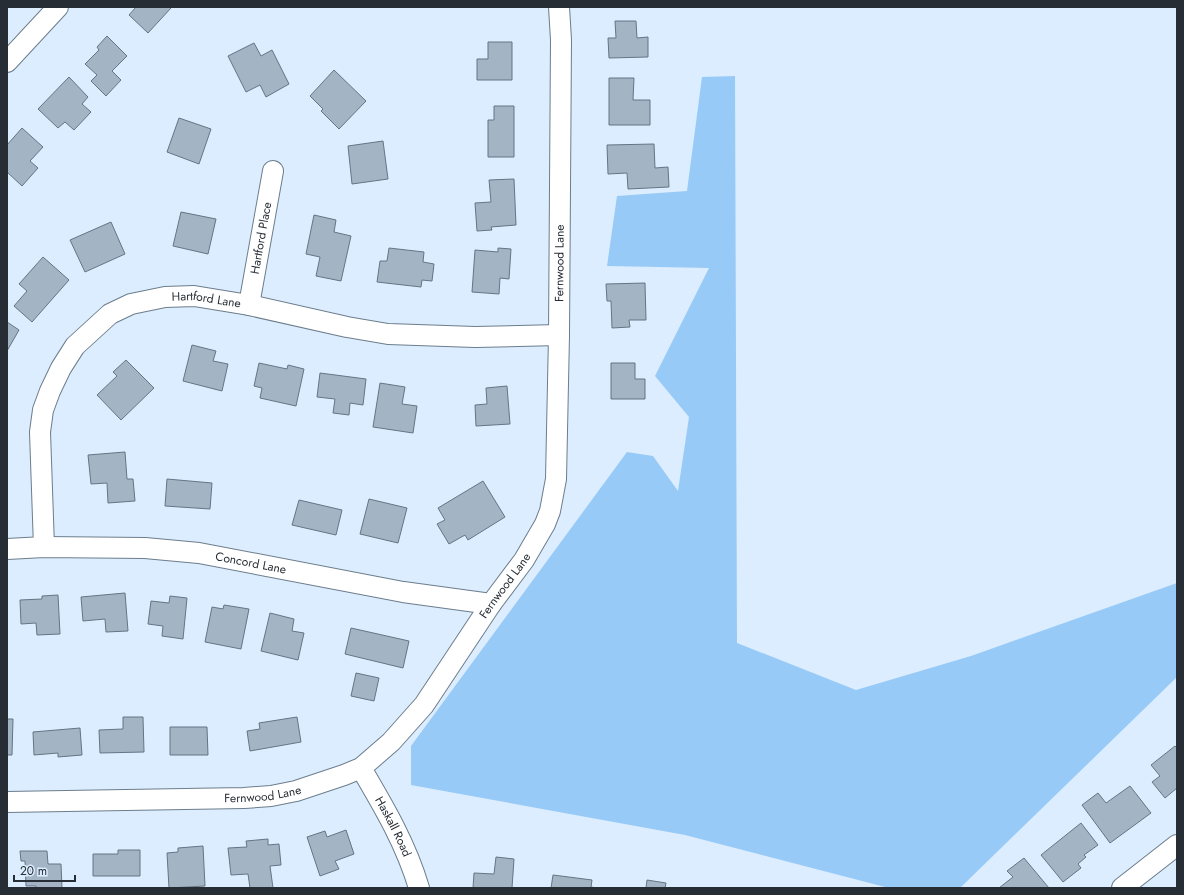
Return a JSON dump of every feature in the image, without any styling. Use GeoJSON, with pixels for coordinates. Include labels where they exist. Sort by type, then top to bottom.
{"type":"FeatureCollection","features":[{"type":"Feature","properties":{"kind":"street"},"geometry":{"type":"LineString","coordinates":[[7,62],[58,7]]}},
{"type":"Feature","properties":{"kind":"street","name":"Fernwood Lane"},"geometry":{"type":"LineString","coordinates":[[7,802],[236,798],[271,796],[296,791],[361,768],[391,742],[424,704],[491,604],[524,560],[545,524],[550,511],[556,478],[562,40],[559,7]]}},
{"type":"Feature","properties":{"kind":"street","name":"Hartford Place"},"geometry":{"type":"LineString","coordinates":[[250,305],[273,171]]}},
{"type":"Feature","properties":{"kind":"street","name":"Hartford Lane"},"geometry":{"type":"LineString","coordinates":[[44,548],[40,432],[43,410],[50,390],[61,368],[75,346],[110,314],[131,304],[165,297],[194,296],[250,305],[348,327],[388,334],[475,337],[559,335]]}},
{"type":"Feature","properties":{"kind":"street","name":"Concord Lane"},"geometry":{"type":"LineString","coordinates":[[7,549],[146,548],[199,553],[403,592],[491,604]]}},
{"type":"Feature","properties":{"kind":"street","name":"Haskall Road"},"geometry":{"type":"LineString","coordinates":[[361,768],[390,817],[414,870],[419,888]]}},
{"type":"Feature","properties":{"kind":"street"},"geometry":{"type":"LineString","coordinates":[[1122,888],[1177,845]]}},
{"type":"Feature","properties":{"kind":"shaded area"},"geometry":{"type":"Polygon","coordinates":[[[735,76],[737,643],[856,690],[971,656],[1177,583],[1177,677],[960,888],[889,888],[685,835],[411,785],[411,746],[627,452],[653,456],[678,491],[689,417],[655,376],[709,268],[607,266],[617,196],[687,191],[702,77],[735,76]]]}},
{"type":"Feature","properties":{"kind":"building"},"geometry":{"type":"Polygon","coordinates":[[[136,7],[171,8],[148,33],[129,15],[136,7]]]}},
{"type":"Feature","properties":{"kind":"building"},"geometry":{"type":"Polygon","coordinates":[[[615,21],[636,21],[637,38],[648,37],[648,57],[609,58],[608,38],[616,38],[615,21]]]}},
{"type":"Feature","properties":{"kind":"building"},"geometry":{"type":"Polygon","coordinates":[[[107,36],[127,56],[112,71],[121,80],[106,96],[91,81],[97,75],[85,64],[99,50],[97,47],[107,36]]]}},
{"type":"Feature","properties":{"kind":"building"},"geometry":{"type":"Polygon","coordinates":[[[488,42],[512,42],[512,80],[477,80],[477,59],[488,59],[488,42]]]}},
{"type":"Feature","properties":{"kind":"building"},"geometry":{"type":"Polygon","coordinates":[[[254,43],[261,56],[272,50],[289,84],[266,97],[260,85],[246,92],[228,56],[254,43]]]}},
{"type":"Feature","properties":{"kind":"building"},"geometry":{"type":"Polygon","coordinates":[[[334,70],[366,101],[339,129],[321,111],[323,109],[310,96],[334,70]]]}},
{"type":"Feature","properties":{"kind":"building"},"geometry":{"type":"Polygon","coordinates":[[[69,77],[88,97],[82,104],[91,112],[74,130],[65,122],[58,128],[38,109],[69,77]]]}},
{"type":"Feature","properties":{"kind":"building"},"geometry":{"type":"Polygon","coordinates":[[[609,78],[634,78],[633,100],[650,100],[650,125],[609,125],[609,78]]]}},
{"type":"Feature","properties":{"kind":"building"},"geometry":{"type":"Polygon","coordinates":[[[494,106],[514,106],[514,157],[488,157],[488,120],[494,120],[494,106]]]}},
{"type":"Feature","properties":{"kind":"building"},"geometry":{"type":"Polygon","coordinates":[[[179,118],[211,129],[199,164],[167,152],[179,118]]]}},
{"type":"Feature","properties":{"kind":"building"},"geometry":{"type":"Polygon","coordinates":[[[22,128],[43,147],[30,161],[38,168],[22,186],[7,172],[7,145],[22,128]]]}},
{"type":"Feature","properties":{"kind":"building"},"geometry":{"type":"Polygon","coordinates":[[[383,141],[388,179],[352,184],[348,146],[383,141]]]}},
{"type":"Feature","properties":{"kind":"building"},"geometry":{"type":"Polygon","coordinates":[[[654,144],[655,168],[668,167],[669,187],[628,189],[627,173],[608,174],[607,145],[654,144]]]}},
{"type":"Feature","properties":{"kind":"building"},"geometry":{"type":"Polygon","coordinates":[[[514,179],[516,225],[491,227],[492,230],[477,231],[475,203],[491,202],[489,180],[514,179]]]}},
{"type":"Feature","properties":{"kind":"building"},"geometry":{"type":"Polygon","coordinates":[[[181,212],[216,219],[208,254],[173,246],[181,212]]]}},
{"type":"Feature","properties":{"kind":"building"},"geometry":{"type":"Polygon","coordinates":[[[314,215],[336,220],[334,232],[351,236],[341,281],[316,276],[320,257],[306,254],[314,215]]]}},
{"type":"Feature","properties":{"kind":"building"},"geometry":{"type":"Polygon","coordinates":[[[111,222],[125,254],[85,272],[70,240],[111,222]]]}},
{"type":"Feature","properties":{"kind":"building"},"geometry":{"type":"Polygon","coordinates":[[[389,248],[424,252],[423,262],[434,264],[432,281],[422,280],[421,287],[377,282],[380,261],[387,261],[389,248]]]}},
{"type":"Feature","properties":{"kind":"building"},"geometry":{"type":"Polygon","coordinates":[[[498,248],[511,249],[509,279],[500,278],[499,294],[472,292],[475,250],[498,252],[498,248]]]}},
{"type":"Feature","properties":{"kind":"building"},"geometry":{"type":"Polygon","coordinates":[[[43,257],[69,280],[32,322],[14,306],[27,291],[19,284],[43,257]]]}},
{"type":"Feature","properties":{"kind":"building"},"geometry":{"type":"Polygon","coordinates":[[[645,283],[646,320],[629,320],[630,327],[612,328],[611,301],[607,301],[606,284],[645,283]]]}},
{"type":"Feature","properties":{"kind":"building"},"geometry":{"type":"Polygon","coordinates":[[[7,322],[19,330],[7,351],[7,322]]]}},
{"type":"Feature","properties":{"kind":"building"},"geometry":{"type":"Polygon","coordinates":[[[192,345],[216,351],[213,361],[228,364],[222,391],[183,381],[192,345]]]}},
{"type":"Feature","properties":{"kind":"building"},"geometry":{"type":"Polygon","coordinates":[[[126,360],[154,388],[121,420],[97,395],[117,376],[113,372],[126,360]]]}},
{"type":"Feature","properties":{"kind":"building"},"geometry":{"type":"Polygon","coordinates":[[[259,363],[287,369],[288,365],[304,369],[296,406],[260,398],[262,388],[254,386],[259,363]]]}},
{"type":"Feature","properties":{"kind":"building"},"geometry":{"type":"Polygon","coordinates":[[[611,363],[635,363],[635,379],[645,379],[645,399],[611,399],[611,363]]]}},
{"type":"Feature","properties":{"kind":"building"},"geometry":{"type":"Polygon","coordinates":[[[320,373],[366,379],[363,405],[350,403],[349,415],[333,413],[335,399],[317,397],[320,373]]]}},
{"type":"Feature","properties":{"kind":"building"},"geometry":{"type":"Polygon","coordinates":[[[380,383],[405,387],[402,404],[417,406],[413,433],[373,427],[380,383]]]}},
{"type":"Feature","properties":{"kind":"building"},"geometry":{"type":"Polygon","coordinates":[[[507,386],[510,424],[476,426],[475,405],[487,404],[486,388],[507,386]]]}},
{"type":"Feature","properties":{"kind":"building"},"geometry":{"type":"Polygon","coordinates":[[[125,452],[127,479],[133,479],[135,501],[108,503],[107,483],[91,484],[88,455],[125,452]]]}},
{"type":"Feature","properties":{"kind":"building"},"geometry":{"type":"Polygon","coordinates":[[[167,479],[212,483],[210,509],[165,506],[167,479]]]}},
{"type":"Feature","properties":{"kind":"building"},"geometry":{"type":"Polygon","coordinates":[[[483,481],[505,517],[468,540],[465,535],[449,544],[437,524],[445,520],[438,508],[483,481]]]}},
{"type":"Feature","properties":{"kind":"building"},"geometry":{"type":"Polygon","coordinates":[[[369,499],[407,508],[398,543],[360,534],[369,499]]]}},
{"type":"Feature","properties":{"kind":"building"},"geometry":{"type":"Polygon","coordinates":[[[299,500],[342,510],[336,535],[292,525],[299,500]]]}},
{"type":"Feature","properties":{"kind":"building"},"geometry":{"type":"Polygon","coordinates":[[[125,593],[128,631],[106,632],[105,619],[83,621],[81,597],[125,593]]]}},
{"type":"Feature","properties":{"kind":"building"},"geometry":{"type":"Polygon","coordinates":[[[58,595],[60,634],[37,635],[36,623],[21,624],[20,600],[42,599],[42,596],[58,595]]]}},
{"type":"Feature","properties":{"kind":"building"},"geometry":{"type":"Polygon","coordinates":[[[170,596],[187,598],[183,639],[162,636],[163,626],[148,624],[151,601],[169,603],[170,596]]]}},
{"type":"Feature","properties":{"kind":"building"},"geometry":{"type":"Polygon","coordinates":[[[224,605],[249,609],[241,649],[205,642],[212,607],[223,609],[224,605]]]}},
{"type":"Feature","properties":{"kind":"building"},"geometry":{"type":"Polygon","coordinates":[[[270,613],[294,619],[292,631],[304,633],[298,660],[261,651],[270,613]]]}},
{"type":"Feature","properties":{"kind":"building"},"geometry":{"type":"Polygon","coordinates":[[[351,628],[409,641],[403,668],[345,654],[351,628]]]}},
{"type":"Feature","properties":{"kind":"building"},"geometry":{"type":"Polygon","coordinates":[[[356,673],[379,678],[374,701],[351,696],[356,673]]]}},
{"type":"Feature","properties":{"kind":"building"},"geometry":{"type":"Polygon","coordinates":[[[123,717],[143,717],[144,752],[100,753],[99,730],[123,729],[123,717]]]}},
{"type":"Feature","properties":{"kind":"building"},"geometry":{"type":"Polygon","coordinates":[[[297,717],[301,742],[250,751],[247,731],[260,729],[259,723],[297,717]]]}},
{"type":"Feature","properties":{"kind":"building"},"geometry":{"type":"Polygon","coordinates":[[[7,719],[13,719],[12,755],[7,755],[7,719]]]}},
{"type":"Feature","properties":{"kind":"building"},"geometry":{"type":"Polygon","coordinates":[[[170,727],[207,727],[208,755],[170,755],[170,727]]]}},
{"type":"Feature","properties":{"kind":"building"},"geometry":{"type":"Polygon","coordinates":[[[80,728],[82,755],[58,757],[58,753],[34,755],[33,732],[80,728]]]}},
{"type":"Feature","properties":{"kind":"building"},"geometry":{"type":"Polygon","coordinates":[[[1175,746],[1177,748],[1177,788],[1165,798],[1152,782],[1160,776],[1151,765],[1175,746]]]}},
{"type":"Feature","properties":{"kind":"building"},"geometry":{"type":"Polygon","coordinates":[[[1130,786],[1151,813],[1110,843],[1082,805],[1098,793],[1106,803],[1130,786]]]}},
{"type":"Feature","properties":{"kind":"building"},"geometry":{"type":"Polygon","coordinates":[[[1081,823],[1098,845],[1084,855],[1086,857],[1078,864],[1081,868],[1063,882],[1041,855],[1081,823]]]}},
{"type":"Feature","properties":{"kind":"building"},"geometry":{"type":"Polygon","coordinates":[[[346,830],[354,854],[335,861],[339,869],[320,876],[307,837],[325,831],[327,837],[346,830]]]}},
{"type":"Feature","properties":{"kind":"building"},"geometry":{"type":"Polygon","coordinates":[[[268,839],[268,845],[279,844],[281,865],[270,866],[273,888],[250,888],[248,874],[231,875],[228,848],[247,847],[246,841],[268,839]]]}},
{"type":"Feature","properties":{"kind":"building"},"geometry":{"type":"Polygon","coordinates":[[[203,846],[205,886],[169,888],[167,853],[178,852],[178,848],[203,846]]]}},
{"type":"Feature","properties":{"kind":"building"},"geometry":{"type":"Polygon","coordinates":[[[118,850],[140,850],[140,876],[93,876],[93,854],[118,854],[118,850]]]}},
{"type":"Feature","properties":{"kind":"building"},"geometry":{"type":"Polygon","coordinates":[[[20,851],[47,851],[48,864],[61,864],[62,888],[36,888],[36,886],[26,886],[25,861],[21,861],[20,851]]]}},
{"type":"Feature","properties":{"kind":"building"},"geometry":{"type":"Polygon","coordinates":[[[496,857],[514,859],[512,888],[473,888],[474,873],[494,874],[496,857]]]}},
{"type":"Feature","properties":{"kind":"building"},"geometry":{"type":"Polygon","coordinates":[[[1024,858],[1049,888],[999,888],[1013,877],[1007,871],[1024,858]]]}},
{"type":"Feature","properties":{"kind":"building"},"geometry":{"type":"Polygon","coordinates":[[[553,875],[592,880],[591,887],[597,888],[551,888],[553,875]]]}},
{"type":"Feature","properties":{"kind":"building"},"geometry":{"type":"Polygon","coordinates":[[[647,880],[666,883],[665,888],[646,888],[647,880]]]}}]}
